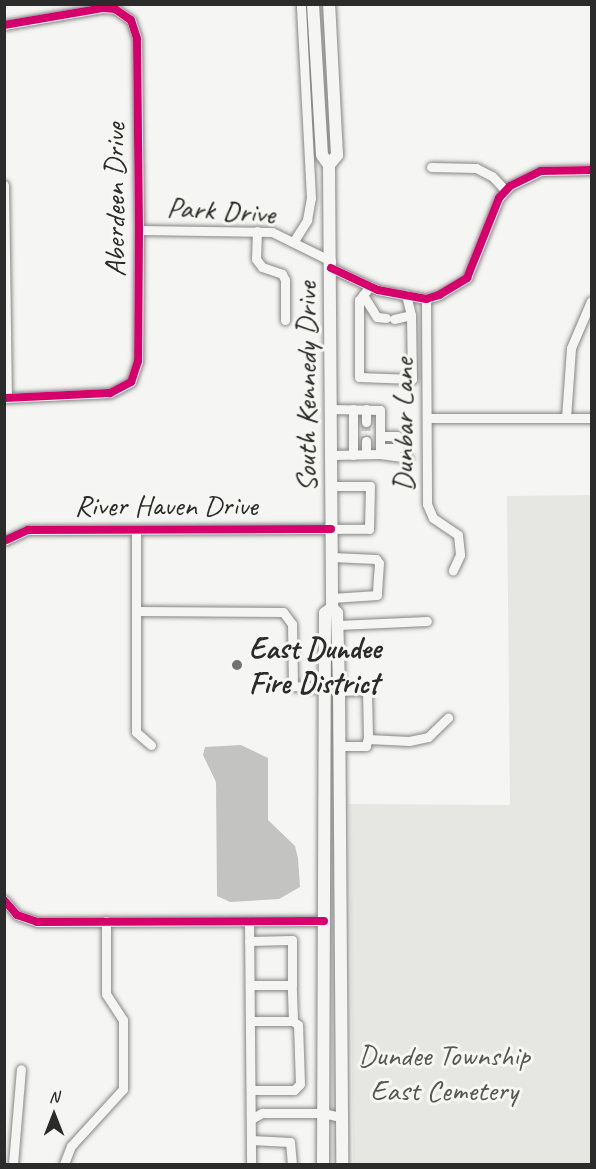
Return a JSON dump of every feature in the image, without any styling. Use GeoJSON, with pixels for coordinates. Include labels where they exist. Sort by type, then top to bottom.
{"type":"FeatureCollection","features":[{"type":"Feature","properties":{"kind":"main road","name":"South Kennedy Drive"},"geometry":{"type":"LineString","coordinates":[[313,4],[322,155],[329,165],[332,603],[337,612],[339,691],[342,1164]]}},
{"type":"Feature","properties":{"kind":"main road","name":"South Kennedy Drive"},"geometry":{"type":"LineString","coordinates":[[329,4],[337,155],[329,165]]}},
{"type":"Feature","properties":{"kind":"main road","name":"South Kennedy Drive"},"geometry":{"type":"LineString","coordinates":[[323,1164],[325,613],[332,603]]}},
{"type":"Feature","properties":{"kind":"street"},"geometry":{"type":"LineString","coordinates":[[294,241],[307,220],[311,198],[301,4]]}},
{"type":"Feature","properties":{"kind":"street","name":"Aberdeen Drive"},"geometry":{"type":"LineString","coordinates":[[4,25],[99,8],[115,9],[126,15],[134,24],[137,39],[139,230],[138,361],[136,375],[128,386],[110,393],[6,398]]}},
{"type":"Feature","properties":{"kind":"street"},"geometry":{"type":"LineString","coordinates":[[431,167],[476,168],[492,176],[505,190]]}},
{"type":"Feature","properties":{"kind":"street"},"geometry":{"type":"LineString","coordinates":[[426,300],[456,287],[467,278],[505,190],[541,171],[591,170]]}},
{"type":"Feature","properties":{"kind":"street"},"geometry":{"type":"LineString","coordinates":[[4,185],[6,398]]}},
{"type":"Feature","properties":{"kind":"street","name":"Park Drive"},"geometry":{"type":"LineString","coordinates":[[139,230],[258,231],[294,241],[331,265],[370,286],[426,300]]}},
{"type":"Feature","properties":{"kind":"street"},"geometry":{"type":"LineString","coordinates":[[258,231],[256,259],[262,267],[282,274],[285,280],[285,320]]}},
{"type":"Feature","properties":{"kind":"street"},"geometry":{"type":"LineString","coordinates":[[370,286],[361,297],[358,377],[412,379],[411,315],[406,296]]}},
{"type":"Feature","properties":{"kind":"street"},"geometry":{"type":"LineString","coordinates":[[361,297],[376,317],[411,315]]}},
{"type":"Feature","properties":{"kind":"street","name":"Dunbar Lane"},"geometry":{"type":"LineString","coordinates":[[426,300],[427,504],[434,518],[458,536],[460,555],[453,570]]}},
{"type":"Feature","properties":{"kind":"street"},"geometry":{"type":"LineString","coordinates":[[566,418],[571,348],[591,301]]}},
{"type":"Feature","properties":{"kind":"street"},"geometry":{"type":"LineString","coordinates":[[331,409],[380,410],[380,451]]}},
{"type":"Feature","properties":{"kind":"street"},"geometry":{"type":"LineString","coordinates":[[353,409],[353,454]]}},
{"type":"Feature","properties":{"kind":"street"},"geometry":{"type":"LineString","coordinates":[[366,409],[366,422]]}},
{"type":"Feature","properties":{"kind":"street"},"geometry":{"type":"LineString","coordinates":[[427,418],[591,418]]}},
{"type":"Feature","properties":{"kind":"street"},"geometry":{"type":"LineString","coordinates":[[332,455],[366,454],[398,448],[398,436],[380,436]]}},
{"type":"Feature","properties":{"kind":"street"},"geometry":{"type":"LineString","coordinates":[[366,441],[366,454]]}},
{"type":"Feature","properties":{"kind":"street"},"geometry":{"type":"LineString","coordinates":[[380,451],[408,458]]}},
{"type":"Feature","properties":{"kind":"street","name":"River Haven Drive"},"geometry":{"type":"LineString","coordinates":[[4,541],[28,530],[369,529],[370,486],[332,486]]}},
{"type":"Feature","properties":{"kind":"street"},"geometry":{"type":"LineString","coordinates":[[136,530],[136,732],[151,745]]}},
{"type":"Feature","properties":{"kind":"street"},"geometry":{"type":"LineString","coordinates":[[332,556],[376,559],[379,562],[377,596],[332,603]]}},
{"type":"Feature","properties":{"kind":"street"},"geometry":{"type":"LineString","coordinates":[[136,610],[283,612],[293,626],[293,686],[324,688]]}},
{"type":"Feature","properties":{"kind":"street"},"geometry":{"type":"LineString","coordinates":[[338,625],[427,621]]}},
{"type":"Feature","properties":{"kind":"street"},"geometry":{"type":"LineString","coordinates":[[339,691],[367,690],[368,739],[366,746],[339,746]]}},
{"type":"Feature","properties":{"kind":"street"},"geometry":{"type":"LineString","coordinates":[[368,739],[410,741],[428,737],[448,718]]}},
{"type":"Feature","properties":{"kind":"street"},"geometry":{"type":"LineString","coordinates":[[4,900],[17,915],[37,922],[324,921]]}},
{"type":"Feature","properties":{"kind":"street"},"geometry":{"type":"LineString","coordinates":[[64,1164],[71,1146],[123,1089],[123,1020],[106,994],[106,921]]}},
{"type":"Feature","properties":{"kind":"street"},"geometry":{"type":"LineString","coordinates":[[249,921],[252,1164]]}},
{"type":"Feature","properties":{"kind":"street"},"geometry":{"type":"LineString","coordinates":[[249,942],[292,940],[292,1021]]}},
{"type":"Feature","properties":{"kind":"street"},"geometry":{"type":"LineString","coordinates":[[250,986],[292,985]]}},
{"type":"Feature","properties":{"kind":"street"},"geometry":{"type":"LineString","coordinates":[[250,1022],[292,1021],[298,1025],[300,1084],[294,1090],[251,1090]]}},
{"type":"Feature","properties":{"kind":"street"},"geometry":{"type":"LineString","coordinates":[[13,1164],[21,1069]]}},
{"type":"Feature","properties":{"kind":"street"},"geometry":{"type":"LineString","coordinates":[[252,1119],[262,1113],[323,1113],[341,1117]]}},
{"type":"Feature","properties":{"kind":"street"},"geometry":{"type":"LineString","coordinates":[[251,1140],[290,1142],[292,1164]]}},
{"type":"Feature","properties":{"kind":"green space","name":"Dundee Township East Cemetery"},"geometry":{"type":"Polygon","coordinates":[[[591,495],[591,1164],[353,1164],[349,804],[510,805],[507,496],[591,495]]]}},
{"type":"Feature","properties":{"kind":"shaded area"},"geometry":{"type":"Polygon","coordinates":[[[241,745],[268,758],[268,820],[295,846],[298,858],[300,887],[279,899],[230,902],[217,896],[216,782],[203,755],[205,747],[241,745]]]}},
{"type":"Feature","properties":{"kind":"tunnel"},"geometry":{"type":"LineString","coordinates":[[366,422],[366,441]]}},
{"type":"Feature","properties":{"kind":"cycle path"},"geometry":{"type":"LineString","coordinates":[[4,25],[103,8],[115,9],[131,20],[137,39],[139,230],[138,361],[131,382],[110,393],[4,398]]}},
{"type":"Feature","properties":{"kind":"cycle path"},"geometry":{"type":"LineString","coordinates":[[331,268],[378,290],[426,299],[439,295],[467,278],[499,198],[510,186],[541,171],[592,170]]}},
{"type":"Feature","properties":{"kind":"cycle path"},"geometry":{"type":"LineString","coordinates":[[4,541],[28,530],[331,529]]}},
{"type":"Feature","properties":{"kind":"cycle path"},"geometry":{"type":"LineString","coordinates":[[4,900],[17,915],[37,922],[324,921]]}},
{"type":"Feature","properties":{"kind":"place","name":"East Dundee Fire District"},"geometry":{"type":"Point","coordinates":[237,665]}}]}
